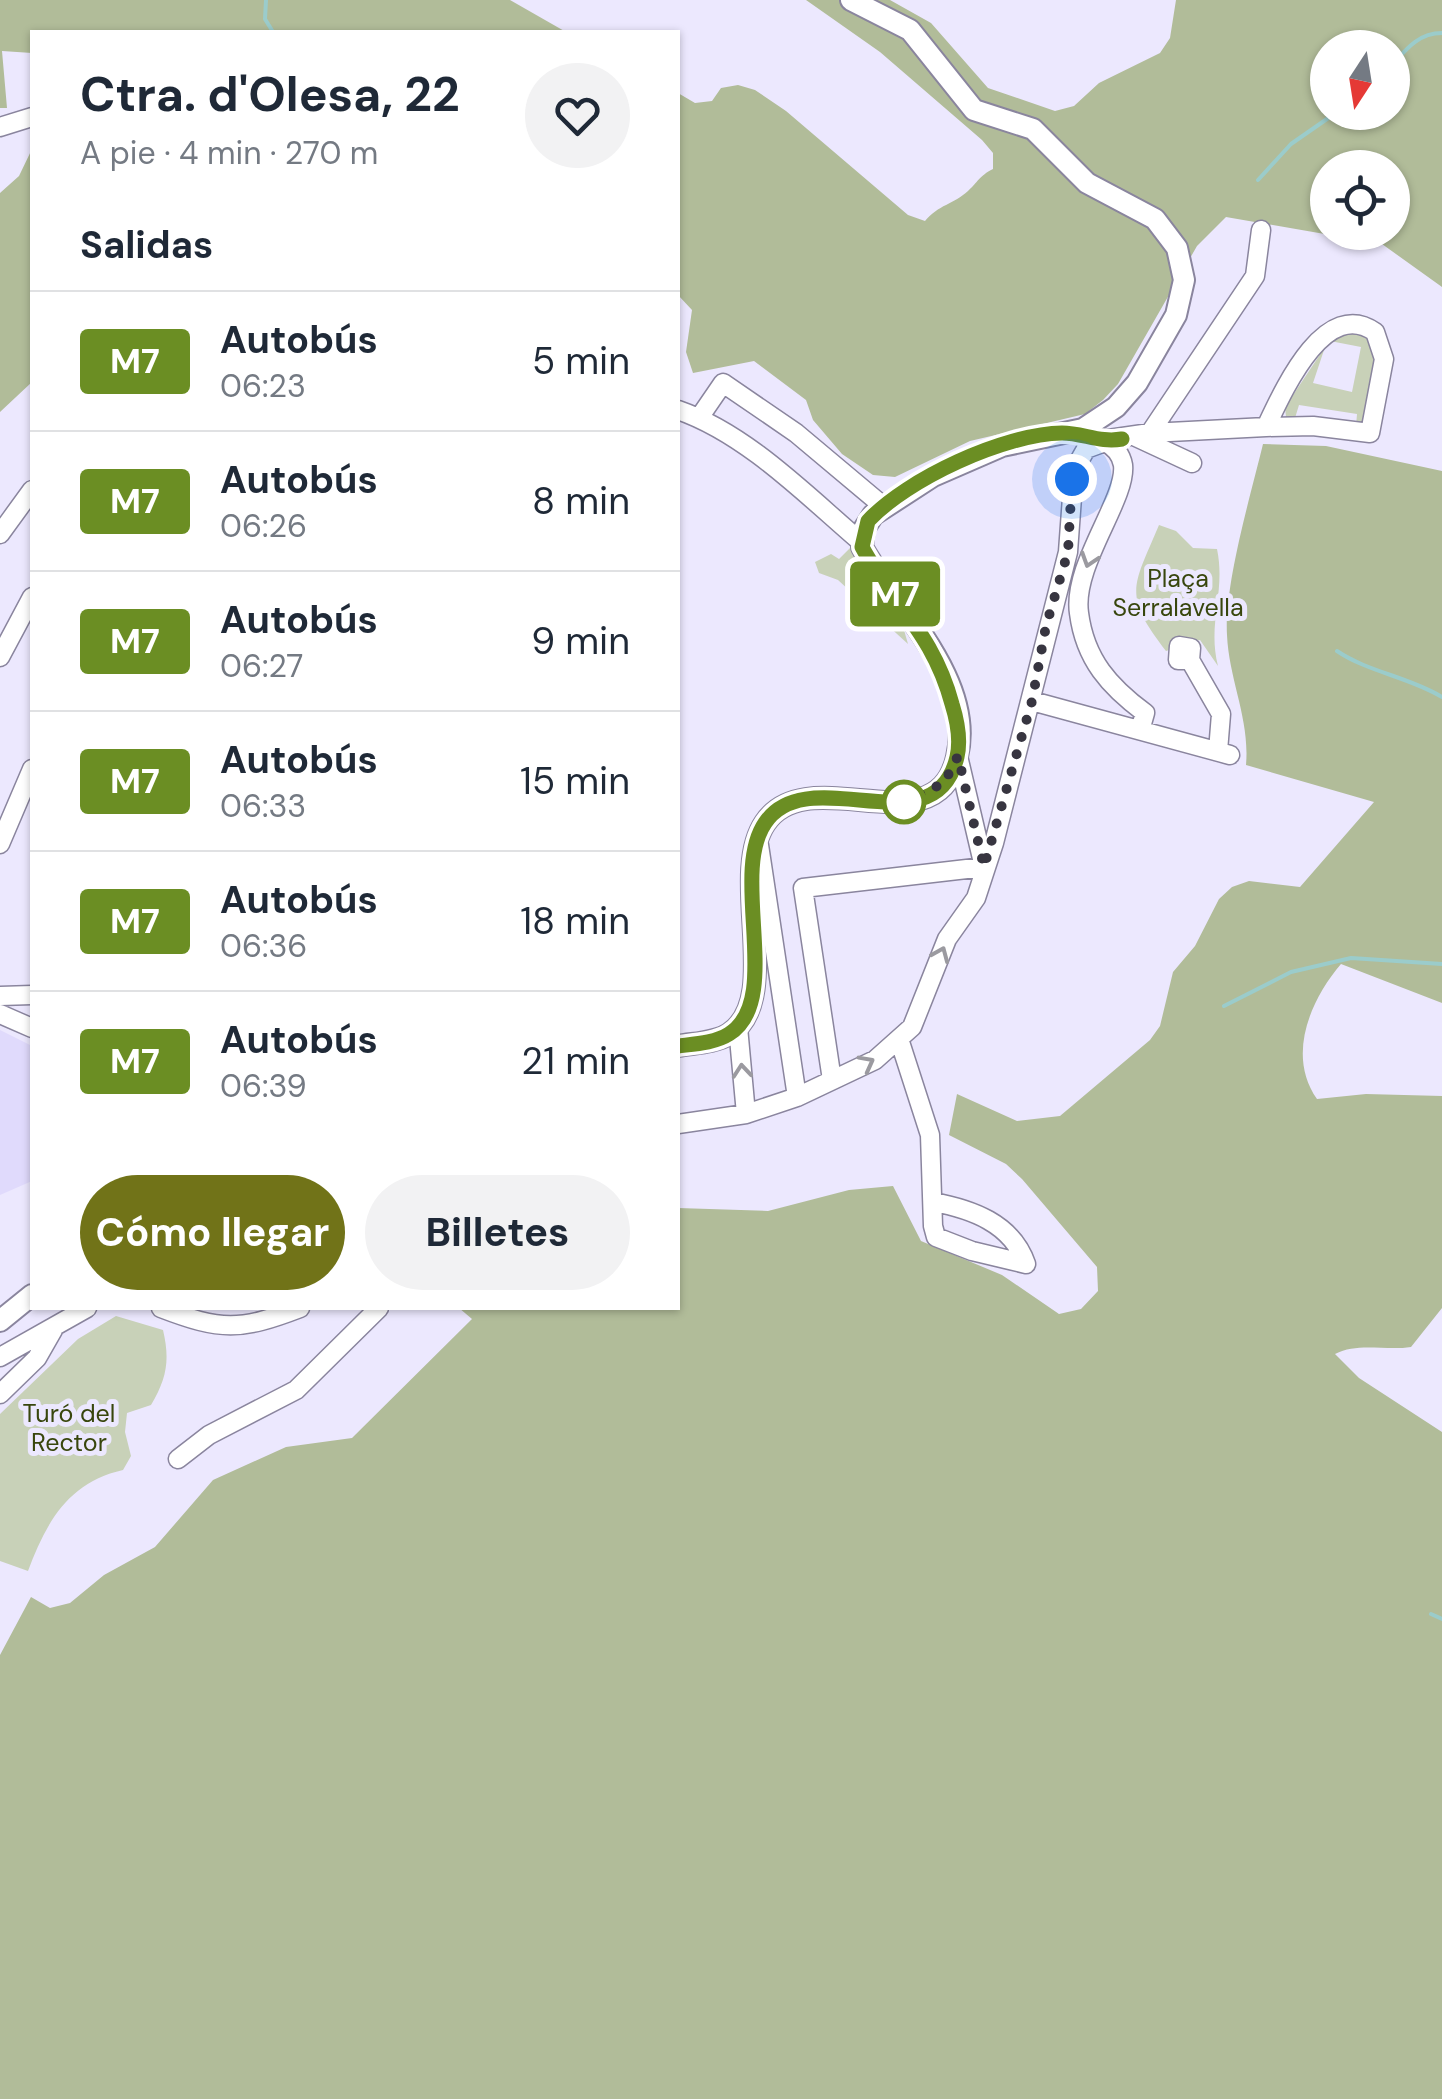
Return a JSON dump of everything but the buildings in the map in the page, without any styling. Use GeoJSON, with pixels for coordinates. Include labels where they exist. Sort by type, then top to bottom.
{"type":"FeatureCollection","features":[{"type":"Feature","properties":{"kind":"street"},"geometry":{"type":"LineString","coordinates":[[851,0],[910,30],[974,110],[1044,136],[1087,184],[1155,220],[1177,248],[1183,268],[1181,303],[1148,366],[1116,407],[1090,425],[973,455],[884,506],[868,521],[861,542]]}},
{"type":"Feature","properties":{"kind":"street"},"geometry":{"type":"LineString","coordinates":[[0,127],[30,118]]}},
{"type":"Feature","properties":{"kind":"street"},"geometry":{"type":"LineString","coordinates":[[1143,435],[1256,276],[1261,230]]}},
{"type":"Feature","properties":{"kind":"street"},"geometry":{"type":"LineString","coordinates":[[680,1124],[746,1114],[797,1097],[874,1060],[900,1042],[920,1009],[947,940],[976,898],[1032,701],[1046,626],[1068,552],[1074,470],[1086,449],[1143,435],[1266,426],[1313,426],[1370,433],[1384,359],[1375,332],[1348,322],[1328,328],[1266,426]]}},
{"type":"Feature","properties":{"kind":"street"},"geometry":{"type":"LineString","coordinates":[[699,418],[723,383],[796,434],[884,506]]}},
{"type":"Feature","properties":{"kind":"street"},"geometry":{"type":"LineString","coordinates":[[680,411],[744,446],[861,542],[935,653],[956,717],[958,756],[984,867]]}},
{"type":"Feature","properties":{"kind":"street"},"geometry":{"type":"LineString","coordinates":[[1064,433],[1105,442],[1118,452],[1123,470],[1087,564],[1079,614],[1102,678],[1146,713],[1141,728]]}},
{"type":"Feature","properties":{"kind":"street"},"geometry":{"type":"LineString","coordinates":[[1143,435],[1192,463]]}},
{"type":"Feature","properties":{"kind":"street"},"geometry":{"type":"LineString","coordinates":[[0,534],[30,493]]}},
{"type":"Feature","properties":{"kind":"street"},"geometry":{"type":"LineString","coordinates":[[0,657],[30,602]]}},
{"type":"Feature","properties":{"kind":"street"},"geometry":{"type":"LineString","coordinates":[[1032,701],[1224,753],[1222,714],[1190,660]]}},
{"type":"Feature","properties":{"kind":"street"},"geometry":{"type":"LineString","coordinates":[[746,1114],[738,1028],[752,992],[750,882],[758,838],[771,816],[794,803],[837,798],[877,803],[918,799],[944,783],[958,756]]}},
{"type":"Feature","properties":{"kind":"street"},"geometry":{"type":"LineString","coordinates":[[0,844],[30,774]]}},
{"type":"Feature","properties":{"kind":"street"},"geometry":{"type":"LineString","coordinates":[[758,838],[797,1097]]}},
{"type":"Feature","properties":{"kind":"street"},"geometry":{"type":"LineString","coordinates":[[832,1080],[804,888],[984,867]]}},
{"type":"Feature","properties":{"kind":"street"},"geometry":{"type":"LineString","coordinates":[[0,996],[30,995]]}},
{"type":"Feature","properties":{"kind":"street"},"geometry":{"type":"LineString","coordinates":[[0,1014],[30,1027]]}},
{"type":"Feature","properties":{"kind":"street"},"geometry":{"type":"LineString","coordinates":[[680,1046],[718,1039],[738,1028]]}},
{"type":"Feature","properties":{"kind":"street"},"geometry":{"type":"LineString","coordinates":[[900,1042],[930,1135],[933,1202],[936,1236],[958,1247],[1026,1264],[1012,1240],[986,1218],[933,1202]]}},
{"type":"Feature","properties":{"kind":"street"},"geometry":{"type":"LineString","coordinates":[[0,1322],[30,1297]]}},
{"type":"Feature","properties":{"kind":"street"},"geometry":{"type":"LineString","coordinates":[[0,1357],[84,1310]]}},
{"type":"Feature","properties":{"kind":"street"},"geometry":{"type":"LineString","coordinates":[[167,1310],[219,1327],[237,1328],[294,1310]]}},
{"type":"Feature","properties":{"kind":"street"},"geometry":{"type":"LineString","coordinates":[[178,1459],[209,1435],[296,1390],[377,1310]]}},
{"type":"Feature","properties":{"kind":"street"},"geometry":{"type":"LineString","coordinates":[[0,1394],[36,1358],[54,1328]]}},
{"type":"Feature","properties":{"kind":"shaded area"},"geometry":{"type":"Polygon","coordinates":[[[0,1030],[30,1045],[30,1182],[0,1195],[0,1030]]]}},
{"type":"Feature","properties":{"kind":"green space"},"geometry":{"type":"Polygon","coordinates":[[[0,0],[510,0],[562,30],[30,30],[30,53],[2,51],[7,108],[0,108],[0,0]]]}},
{"type":"Feature","properties":{"kind":"green space"},"geometry":{"type":"Polygon","coordinates":[[[806,0],[890,0],[931,23],[988,88],[1055,111],[1074,106],[1099,83],[1160,53],[1170,38],[1176,0],[1442,0],[1442,287],[1390,250],[1410,250],[1410,150],[1310,150],[1310,232],[1226,217],[1197,246],[1118,384],[1085,414],[970,441],[895,477],[873,475],[842,454],[813,420],[806,400],[754,361],[693,373],[686,352],[692,310],[680,297],[680,94],[695,103],[712,101],[721,88],[738,85],[755,90],[786,111],[908,215],[925,221],[993,169],[993,153],[880,52],[806,0]]]}},
{"type":"Feature","properties":{"kind":"green space"},"geometry":{"type":"Polygon","coordinates":[[[30,153],[30,384],[0,412],[0,193],[19,176],[30,153]]]}},
{"type":"Feature","properties":{"kind":"green space"},"geometry":{"type":"Polygon","coordinates":[[[1350,330],[1370,339],[1376,359],[1366,426],[1356,426],[1357,414],[1299,405],[1295,418],[1286,417],[1285,407],[1325,347],[1313,383],[1352,392],[1361,347],[1330,341],[1350,330]]]}},
{"type":"Feature","properties":{"kind":"green space"},"geometry":{"type":"Polygon","coordinates":[[[1263,444],[1326,446],[1442,471],[1442,1003],[1341,964],[1312,1010],[1303,1064],[1317,1099],[1366,1094],[1442,1096],[1442,1308],[1411,1347],[1353,1348],[1335,1354],[1359,1378],[1442,1432],[1442,2099],[0,2099],[0,1655],[31,1597],[50,1608],[70,1603],[104,1575],[155,1547],[213,1480],[286,1447],[352,1438],[472,1319],[461,1310],[680,1310],[680,1208],[768,1211],[849,1190],[893,1186],[921,1241],[1002,1275],[1059,1314],[1081,1309],[1098,1291],[1097,1267],[1022,1179],[1006,1164],[949,1135],[957,1094],[1017,1121],[1060,1116],[1150,1040],[1160,1026],[1173,972],[1195,946],[1219,899],[1232,887],[1249,881],[1300,887],[1374,802],[1246,765],[1245,732],[1227,635],[1239,540],[1263,444]]]}},
{"type":"Feature","properties":{"kind":"green space","name":"Plaça Serralavella"},"geometry":{"type":"Polygon","coordinates":[[[1159,525],[1176,531],[1193,548],[1217,549],[1219,579],[1214,636],[1218,666],[1200,640],[1166,651],[1143,616],[1136,590],[1138,577],[1159,525]]]}},
{"type":"Feature","properties":{"kind":"green space"},"geometry":{"type":"Polygon","coordinates":[[[851,547],[900,616],[908,644],[838,580],[819,573],[815,562],[831,554],[839,559],[851,547]]]}},
{"type":"Feature","properties":{"kind":"green space","name":"Turó del Rector"},"geometry":{"type":"Polygon","coordinates":[[[116,1316],[163,1330],[166,1351],[164,1377],[151,1405],[127,1413],[125,1432],[131,1456],[123,1470],[88,1484],[62,1507],[43,1536],[28,1571],[0,1561],[0,1414],[78,1339],[116,1316]]]}},
{"type":"Feature","properties":{"kind":"waterway"},"geometry":{"type":"LineString","coordinates":[[266,0],[265,19],[272,30]]}},
{"type":"Feature","properties":{"kind":"waterway"},"geometry":{"type":"LineString","coordinates":[[1410,46],[1442,33]]}},
{"type":"Feature","properties":{"kind":"waterway"},"geometry":{"type":"LineString","coordinates":[[1258,180],[1291,144],[1311,130]]}},
{"type":"Feature","properties":{"kind":"waterway"},"geometry":{"type":"LineString","coordinates":[[1337,651],[1442,697]]}},
{"type":"Feature","properties":{"kind":"waterway"},"geometry":{"type":"LineString","coordinates":[[1224,1006],[1291,972],[1351,958],[1442,964]]}},
{"type":"Feature","properties":{"kind":"waterway"},"geometry":{"type":"LineString","coordinates":[[1431,1614],[1442,1619]]}},
{"type":"Feature","properties":{"kind":"bus line","name":"M7"},"geometry":{"type":"LineString","coordinates":[[680,1046],[727,1036],[738,1028],[748,1007],[754,965],[751,868],[765,822],[794,803],[814,799],[892,803],[918,799],[944,783],[958,756],[956,717],[945,678],[920,627],[862,547],[868,521],[891,500],[973,455],[1064,433],[1105,442],[1122,439]]}},
{"type":"Feature","properties":{"kind":"route"},"geometry":{"type":"LineString","coordinates":[[904,802],[936,790],[950,774],[958,756],[984,867],[1032,701],[1046,626],[1068,552],[1072,479]]}}]}
